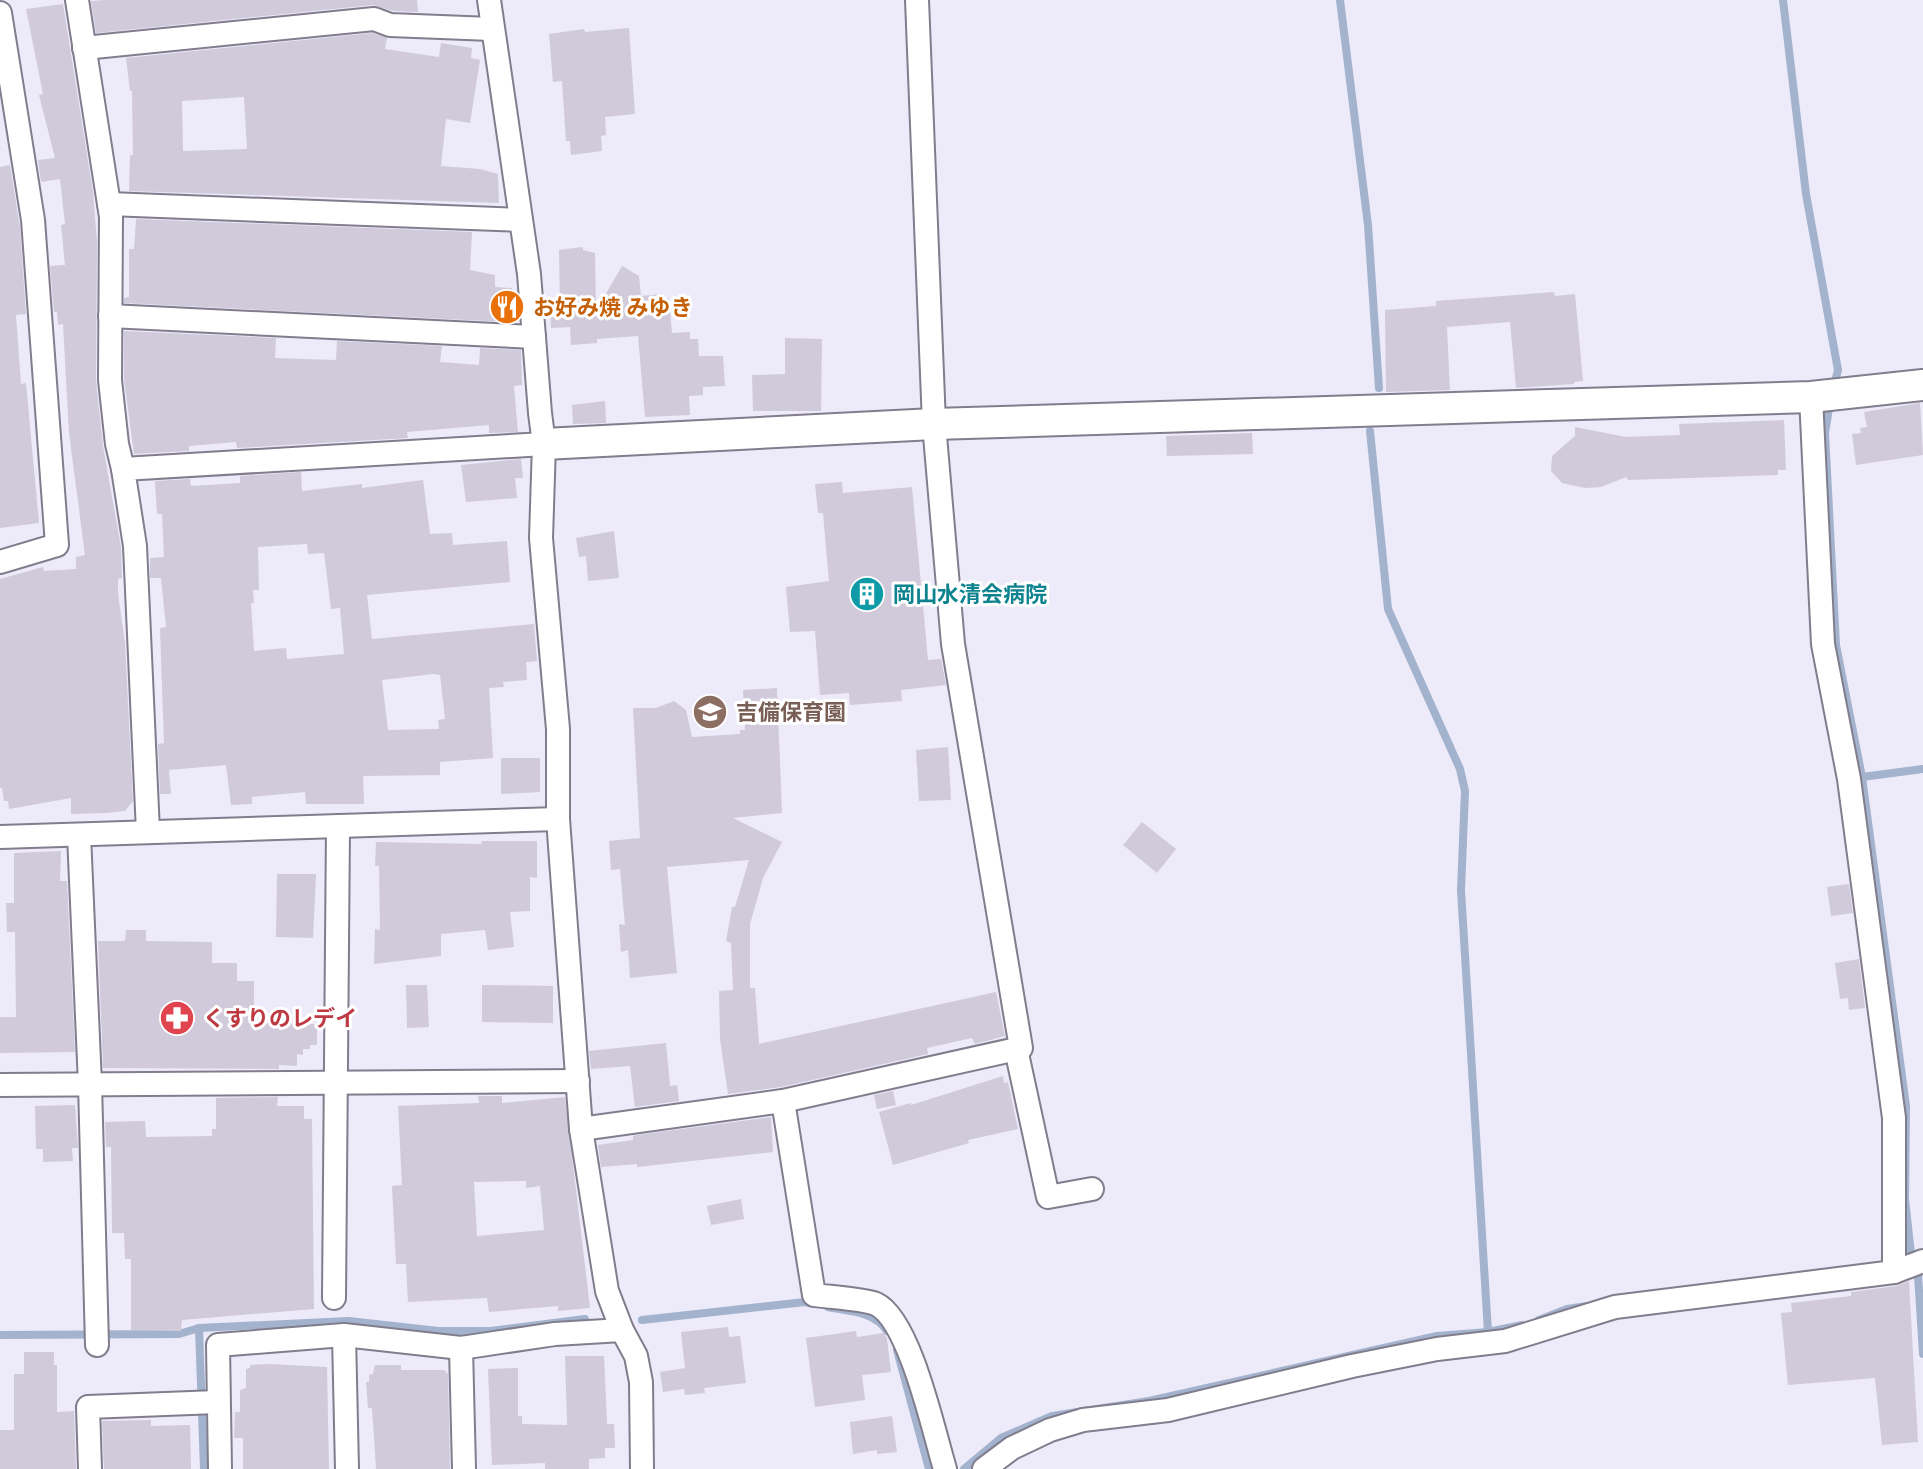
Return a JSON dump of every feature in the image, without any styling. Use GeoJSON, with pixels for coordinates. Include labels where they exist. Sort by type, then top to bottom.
{"type":"FeatureCollection","features":[{"type":"Feature","properties":{"kind":"street"},"geometry":{"type":"LineString","coordinates":[[77,0],[111,217],[110,380],[117,444],[135,546],[148,832]]}},
{"type":"Feature","properties":{"kind":"street"},"geometry":{"type":"LineString","coordinates":[[489,0],[529,274],[544,444],[541,538],[558,729],[558,819],[581,1129],[607,1291],[636,1356],[641,1382],[642,1469]]}},
{"type":"Feature","properties":{"kind":"street"},"geometry":{"type":"LineString","coordinates":[[581,1129],[783,1101],[1021,1048],[953,644],[934,424],[917,0]]}},
{"type":"Feature","properties":{"kind":"street"},"geometry":{"type":"LineString","coordinates":[[0,13],[8,112],[33,220],[57,545],[0,562]]}},
{"type":"Feature","properties":{"kind":"street"},"geometry":{"type":"LineString","coordinates":[[84,48],[374,19],[390,25],[491,29]]}},
{"type":"Feature","properties":{"kind":"street"},"geometry":{"type":"LineString","coordinates":[[109,204],[521,220]]}},
{"type":"Feature","properties":{"kind":"street"},"geometry":{"type":"LineString","coordinates":[[110,316],[534,337]]}},
{"type":"Feature","properties":{"kind":"street"},"geometry":{"type":"LineString","coordinates":[[123,469],[934,424],[1825,395],[1923,385]]}},
{"type":"Feature","properties":{"kind":"street"},"geometry":{"type":"LineString","coordinates":[[984,1469],[1012,1448],[1050,1430],[1083,1420],[1168,1410],[1352,1366],[1437,1349],[1505,1341],[1615,1307],[1903,1264],[1894,1118],[1849,779],[1823,644],[1825,395]]}},
{"type":"Feature","properties":{"kind":"street"},"geometry":{"type":"LineString","coordinates":[[0,837],[558,819]]}},
{"type":"Feature","properties":{"kind":"street"},"geometry":{"type":"LineString","coordinates":[[334,1298],[338,826]]}},
{"type":"Feature","properties":{"kind":"street"},"geometry":{"type":"LineString","coordinates":[[79,835],[97,1338]]}},
{"type":"Feature","properties":{"kind":"street"},"geometry":{"type":"LineString","coordinates":[[1016,1049],[1048,1197],[1092,1189]]}},
{"type":"Feature","properties":{"kind":"street"},"geometry":{"type":"LineString","coordinates":[[0,1085],[578,1081]]}},
{"type":"Feature","properties":{"kind":"street"},"geometry":{"type":"LineString","coordinates":[[783,1101],[814,1295],[876,1304],[895,1321],[910,1352],[945,1469]]}},
{"type":"Feature","properties":{"kind":"street"},"geometry":{"type":"LineString","coordinates":[[220,1469],[207,1402],[218,1345],[344,1335],[461,1348],[555,1334],[622,1330]]}},
{"type":"Feature","properties":{"kind":"street"},"geometry":{"type":"LineString","coordinates":[[344,1335],[347,1469]]}},
{"type":"Feature","properties":{"kind":"street"},"geometry":{"type":"LineString","coordinates":[[461,1348],[464,1469]]}},
{"type":"Feature","properties":{"kind":"street"},"geometry":{"type":"LineString","coordinates":[[90,1469],[88,1407],[207,1402]]}},
{"type":"Feature","properties":{"kind":"building"},"geometry":{"type":"Polygon","coordinates":[[[417,0],[418,12],[393,11],[373,5],[96,33],[91,1],[417,0]]]}},
{"type":"Feature","properties":{"kind":"building"},"geometry":{"type":"Polygon","coordinates":[[[63,4],[93,192],[97,242],[96,381],[103,446],[121,547],[122,578],[118,579],[118,594],[125,643],[133,801],[125,811],[105,813],[71,814],[71,798],[9,809],[0,788],[0,579],[43,567],[44,571],[76,569],[76,557],[85,555],[69,433],[63,324],[58,325],[57,312],[54,312],[50,266],[65,265],[61,225],[65,224],[60,179],[41,182],[38,160],[55,158],[39,95],[43,94],[26,9],[63,4]]]}},
{"type":"Feature","properties":{"kind":"building"},"geometry":{"type":"Polygon","coordinates":[[[629,28],[635,114],[605,117],[606,135],[601,136],[602,151],[571,155],[570,141],[566,141],[562,81],[553,82],[549,34],[629,28]]]}},
{"type":"Feature","properties":{"kind":"building"},"geometry":{"type":"Polygon","coordinates":[[[372,33],[387,38],[385,49],[439,57],[441,43],[472,48],[471,58],[480,60],[470,123],[446,119],[441,166],[480,169],[498,174],[499,203],[129,191],[130,155],[133,155],[132,91],[126,58],[372,33]],[[244,97],[182,101],[183,151],[247,149],[244,97]]]}},
{"type":"Feature","properties":{"kind":"building"},"geometry":{"type":"Polygon","coordinates":[[[10,165],[20,228],[26,314],[16,315],[21,384],[26,383],[39,523],[0,528],[0,167],[10,165]]]}},
{"type":"Feature","properties":{"kind":"building"},"geometry":{"type":"Polygon","coordinates":[[[136,219],[472,232],[470,270],[495,275],[495,287],[512,288],[509,322],[124,303],[124,298],[129,297],[129,249],[134,249],[136,219]]]}},
{"type":"Feature","properties":{"kind":"building"},"geometry":{"type":"Polygon","coordinates":[[[583,247],[583,250],[595,253],[596,311],[622,266],[639,276],[641,296],[663,294],[663,298],[669,298],[672,333],[690,332],[690,339],[698,339],[699,356],[723,356],[725,386],[703,387],[703,395],[689,396],[690,415],[645,417],[638,336],[597,339],[597,343],[571,345],[570,327],[551,328],[550,308],[560,307],[559,250],[583,247]]]}},
{"type":"Feature","properties":{"kind":"building"},"geometry":{"type":"Polygon","coordinates":[[[1554,292],[1555,296],[1575,294],[1583,381],[1516,388],[1510,322],[1447,327],[1450,390],[1386,392],[1385,310],[1436,306],[1436,301],[1554,292]]]}},
{"type":"Feature","properties":{"kind":"building"},"geometry":{"type":"Polygon","coordinates":[[[124,331],[276,338],[275,358],[336,360],[337,341],[442,346],[440,362],[479,365],[480,348],[521,350],[522,385],[514,386],[518,432],[489,433],[489,425],[407,432],[408,438],[237,448],[236,442],[189,446],[189,451],[134,454],[124,379],[124,331]]]}},
{"type":"Feature","properties":{"kind":"building"},"geometry":{"type":"Polygon","coordinates":[[[785,338],[822,339],[821,411],[753,411],[752,375],[785,374],[785,338]]]}},
{"type":"Feature","properties":{"kind":"building"},"geometry":{"type":"Polygon","coordinates":[[[605,401],[606,423],[573,424],[572,405],[605,401]]]}},
{"type":"Feature","properties":{"kind":"building"},"geometry":{"type":"Polygon","coordinates":[[[1920,403],[1923,455],[1856,465],[1852,434],[1861,433],[1860,428],[1867,427],[1864,412],[1920,403]]]}},
{"type":"Feature","properties":{"kind":"building"},"geometry":{"type":"Polygon","coordinates":[[[1784,420],[1786,470],[1778,470],[1778,475],[1628,480],[1626,477],[1601,487],[1585,488],[1562,483],[1551,471],[1552,456],[1575,436],[1575,427],[1626,437],[1680,435],[1679,424],[1784,420]]]}},
{"type":"Feature","properties":{"kind":"building"},"geometry":{"type":"Polygon","coordinates":[[[1252,433],[1253,454],[1167,456],[1166,436],[1252,433]]]}},
{"type":"Feature","properties":{"kind":"building"},"geometry":{"type":"Polygon","coordinates":[[[521,459],[523,478],[515,478],[517,498],[466,502],[461,465],[521,459]]]}},
{"type":"Feature","properties":{"kind":"building"},"geometry":{"type":"Polygon","coordinates":[[[301,472],[302,491],[362,484],[362,488],[423,480],[430,534],[452,533],[453,545],[507,541],[510,582],[367,595],[372,639],[534,624],[537,661],[526,662],[527,680],[503,682],[504,687],[489,688],[493,758],[440,762],[440,775],[363,776],[364,804],[306,804],[305,792],[252,797],[252,804],[231,805],[226,765],[169,770],[171,794],[160,794],[158,744],[164,743],[160,628],[166,627],[161,578],[150,578],[150,558],[164,557],[162,514],[157,514],[155,481],[190,479],[191,486],[240,483],[240,476],[301,472]],[[307,544],[258,547],[259,590],[253,590],[254,603],[251,603],[254,651],[286,648],[287,659],[344,654],[340,608],[331,609],[324,553],[308,554],[307,544]],[[440,675],[382,680],[388,730],[439,729],[438,720],[445,719],[440,675]]]}},
{"type":"Feature","properties":{"kind":"building","name":"岡山水清会病院"},"geometry":{"type":"Polygon","coordinates":[[[842,482],[843,493],[912,487],[928,660],[941,659],[946,685],[901,690],[902,701],[850,705],[849,693],[820,695],[815,631],[790,632],[786,587],[829,581],[823,513],[818,513],[815,484],[842,482]]]}},
{"type":"Feature","properties":{"kind":"building"},"geometry":{"type":"Polygon","coordinates":[[[614,531],[619,578],[588,581],[586,556],[579,557],[576,538],[614,531]]]}},
{"type":"Feature","properties":{"kind":"building"},"geometry":{"type":"Polygon","coordinates":[[[777,688],[782,813],[733,818],[782,842],[763,878],[750,924],[750,988],[755,988],[759,1044],[996,992],[1005,1036],[975,1044],[972,1038],[927,1048],[928,1054],[781,1087],[728,1094],[720,1039],[719,991],[733,990],[731,943],[726,941],[732,907],[735,907],[749,860],[667,867],[677,973],[630,978],[628,950],[621,952],[619,924],[625,925],[620,869],[611,870],[609,841],[640,838],[633,708],[656,708],[674,701],[686,710],[692,737],[740,734],[740,730],[745,730],[743,690],[777,688]]]}},
{"type":"Feature","properties":{"kind":"building"},"geometry":{"type":"Polygon","coordinates":[[[948,747],[951,800],[919,801],[916,750],[948,747]]]}},
{"type":"Feature","properties":{"kind":"building"},"geometry":{"type":"Polygon","coordinates":[[[501,758],[540,758],[540,792],[501,794],[501,758]]]}},
{"type":"Feature","properties":{"kind":"building"},"geometry":{"type":"Polygon","coordinates":[[[1142,822],[1176,849],[1157,873],[1123,845],[1142,822]]]}},
{"type":"Feature","properties":{"kind":"building"},"geometry":{"type":"Polygon","coordinates":[[[482,841],[537,841],[537,878],[530,877],[530,911],[510,912],[514,947],[488,950],[485,930],[441,934],[441,956],[374,964],[375,929],[380,930],[376,842],[481,844],[482,841]]]}},
{"type":"Feature","properties":{"kind":"building"},"geometry":{"type":"Polygon","coordinates":[[[61,851],[60,881],[67,881],[75,1052],[0,1053],[0,1017],[16,1017],[15,932],[7,932],[6,903],[14,903],[14,853],[61,851]]]}},
{"type":"Feature","properties":{"kind":"building"},"geometry":{"type":"Polygon","coordinates":[[[277,874],[316,874],[313,938],[276,937],[277,874]]]}},
{"type":"Feature","properties":{"kind":"building"},"geometry":{"type":"Polygon","coordinates":[[[1849,884],[1853,913],[1831,916],[1827,887],[1849,884]]]}},
{"type":"Feature","properties":{"kind":"building"},"geometry":{"type":"Polygon","coordinates":[[[126,930],[146,930],[146,941],[212,942],[212,963],[237,963],[237,981],[254,981],[254,1023],[317,1024],[317,1045],[303,1049],[303,1055],[297,1054],[297,1066],[279,1065],[279,1069],[103,1068],[98,941],[125,941],[126,930]]]}},
{"type":"Feature","properties":{"kind":"building"},"geometry":{"type":"Polygon","coordinates":[[[1859,959],[1865,1008],[1849,1010],[1848,998],[1840,999],[1835,963],[1859,959]]]}},
{"type":"Feature","properties":{"kind":"building"},"geometry":{"type":"Polygon","coordinates":[[[406,985],[427,985],[429,1027],[407,1028],[406,985]]]}},
{"type":"Feature","properties":{"kind":"building"},"geometry":{"type":"Polygon","coordinates":[[[482,985],[553,986],[553,1023],[482,1022],[482,985]]]}},
{"type":"Feature","properties":{"kind":"building"},"geometry":{"type":"Polygon","coordinates":[[[666,1043],[670,1086],[677,1085],[679,1101],[635,1107],[630,1066],[591,1069],[589,1051],[666,1043]]]}},
{"type":"Feature","properties":{"kind":"building"},"geometry":{"type":"Polygon","coordinates":[[[1003,1076],[1004,1083],[1008,1082],[1018,1129],[968,1140],[969,1143],[893,1165],[879,1112],[1003,1076]]]}},
{"type":"Feature","properties":{"kind":"building"},"geometry":{"type":"Polygon","coordinates":[[[893,1091],[896,1105],[877,1109],[874,1095],[893,1091]]]}},
{"type":"Feature","properties":{"kind":"building"},"geometry":{"type":"Polygon","coordinates":[[[478,1096],[502,1096],[502,1103],[565,1097],[590,1308],[558,1311],[558,1306],[489,1312],[487,1298],[408,1302],[406,1264],[396,1264],[392,1186],[402,1185],[398,1106],[479,1103],[478,1096]],[[526,1181],[474,1182],[477,1236],[544,1230],[540,1186],[526,1188],[526,1181]]]}},
{"type":"Feature","properties":{"kind":"building"},"geometry":{"type":"Polygon","coordinates":[[[278,1097],[277,1106],[304,1106],[304,1119],[312,1119],[314,1309],[182,1320],[181,1331],[131,1330],[131,1259],[125,1259],[124,1233],[112,1233],[111,1147],[106,1147],[105,1122],[145,1121],[146,1137],[212,1136],[212,1129],[216,1129],[216,1098],[278,1097]]]}},
{"type":"Feature","properties":{"kind":"building"},"geometry":{"type":"Polygon","coordinates":[[[75,1105],[78,1148],[72,1148],[73,1161],[43,1162],[43,1149],[36,1149],[35,1106],[75,1105]]]}},
{"type":"Feature","properties":{"kind":"building"},"geometry":{"type":"Polygon","coordinates":[[[771,1117],[773,1152],[637,1167],[637,1164],[601,1167],[598,1145],[633,1140],[633,1136],[637,1135],[771,1117]]]}},
{"type":"Feature","properties":{"kind":"building"},"geometry":{"type":"Polygon","coordinates":[[[741,1199],[744,1219],[711,1225],[707,1206],[741,1199]]]}},
{"type":"Feature","properties":{"kind":"building"},"geometry":{"type":"Polygon","coordinates":[[[1909,1281],[1918,1442],[1882,1445],[1875,1378],[1788,1385],[1781,1313],[1792,1312],[1791,1303],[1851,1296],[1851,1292],[1896,1286],[1909,1281]]]}},
{"type":"Feature","properties":{"kind":"building"},"geometry":{"type":"Polygon","coordinates":[[[728,1327],[729,1337],[740,1336],[746,1383],[704,1388],[705,1393],[685,1395],[684,1389],[663,1392],[660,1372],[685,1368],[681,1332],[728,1327]]]}},
{"type":"Feature","properties":{"kind":"building"},"geometry":{"type":"Polygon","coordinates":[[[856,1331],[857,1337],[884,1333],[891,1372],[862,1375],[865,1400],[815,1407],[806,1338],[856,1331]]]}},
{"type":"Feature","properties":{"kind":"building"},"geometry":{"type":"Polygon","coordinates":[[[24,1352],[54,1352],[57,1412],[74,1411],[76,1469],[0,1469],[0,1430],[14,1430],[14,1374],[24,1374],[24,1352]]]}},
{"type":"Feature","properties":{"kind":"building"},"geometry":{"type":"Polygon","coordinates":[[[565,1356],[604,1356],[607,1424],[614,1424],[615,1448],[605,1448],[605,1458],[589,1459],[589,1469],[545,1469],[545,1463],[492,1465],[488,1369],[518,1368],[518,1416],[522,1416],[522,1424],[567,1425],[565,1356]]]}},
{"type":"Feature","properties":{"kind":"building"},"geometry":{"type":"Polygon","coordinates":[[[250,1365],[327,1367],[329,1469],[243,1469],[243,1438],[234,1438],[235,1412],[240,1412],[240,1390],[246,1388],[246,1369],[250,1365]]]}},
{"type":"Feature","properties":{"kind":"building"},"geometry":{"type":"Polygon","coordinates":[[[375,1365],[401,1365],[401,1370],[444,1370],[448,1374],[450,1469],[376,1469],[372,1408],[368,1408],[366,1382],[369,1382],[375,1365]]]}},
{"type":"Feature","properties":{"kind":"building"},"geometry":{"type":"Polygon","coordinates":[[[892,1416],[897,1452],[877,1454],[877,1450],[853,1454],[850,1422],[892,1416]]]}},
{"type":"Feature","properties":{"kind":"building"},"geometry":{"type":"Polygon","coordinates":[[[151,1420],[151,1426],[190,1425],[191,1469],[104,1469],[102,1421],[151,1420]]]}},
{"type":"Feature","properties":{"kind":"waterway"},"geometry":{"type":"LineString","coordinates":[[1340,0],[1368,225],[1379,388]]}},
{"type":"Feature","properties":{"kind":"waterway"},"geometry":{"type":"LineString","coordinates":[[1783,0],[1806,194],[1838,370],[1833,389]]}},
{"type":"Feature","properties":{"kind":"waterway"},"geometry":{"type":"LineString","coordinates":[[1830,402],[1825,433],[1836,645],[1862,777],[1906,1106],[1905,1199],[1911,1255],[1918,1275],[1923,1354]]}},
{"type":"Feature","properties":{"kind":"waterway"},"geometry":{"type":"LineString","coordinates":[[1370,431],[1388,609],[1460,769],[1465,791],[1461,890],[1488,1332]]}},
{"type":"Feature","properties":{"kind":"waterway"},"geometry":{"type":"LineString","coordinates":[[1862,777],[1923,769]]}},
{"type":"Feature","properties":{"kind":"waterway"},"geometry":{"type":"LineString","coordinates":[[642,1320],[805,1302],[815,1304]]}},
{"type":"Feature","properties":{"kind":"waterway"},"geometry":{"type":"LineString","coordinates":[[1539,1320],[1567,1309],[1587,1306]]}},
{"type":"Feature","properties":{"kind":"waterway"},"geometry":{"type":"LineString","coordinates":[[828,1307],[876,1319],[887,1331]]}},
{"type":"Feature","properties":{"kind":"waterway"},"geometry":{"type":"LineString","coordinates":[[0,1335],[179,1334],[199,1328],[349,1321],[438,1331],[491,1331],[585,1319]]}},
{"type":"Feature","properties":{"kind":"waterway"},"geometry":{"type":"LineString","coordinates":[[964,1469],[1001,1438],[1052,1416],[1149,1401],[1437,1336],[1488,1332],[1522,1325]]}},
{"type":"Feature","properties":{"kind":"waterway"},"geometry":{"type":"LineString","coordinates":[[199,1328],[204,1469]]}},
{"type":"Feature","properties":{"kind":"waterway"},"geometry":{"type":"LineString","coordinates":[[897,1350],[929,1469]]}},
{"type":"Feature","properties":{"kind":"place","name":"お好み焼 みゆき"},"geometry":{"type":"Point","coordinates":[507,307]}},
{"type":"Feature","properties":{"kind":"place","name":"岡山水清会病院"},"geometry":{"type":"Point","coordinates":[867,594]}},
{"type":"Feature","properties":{"kind":"place","name":"吉備保育園"},"geometry":{"type":"Point","coordinates":[710,712]}},
{"type":"Feature","properties":{"kind":"place","name":"くすりのレデイ"},"geometry":{"type":"Point","coordinates":[177,1018]}}]}
